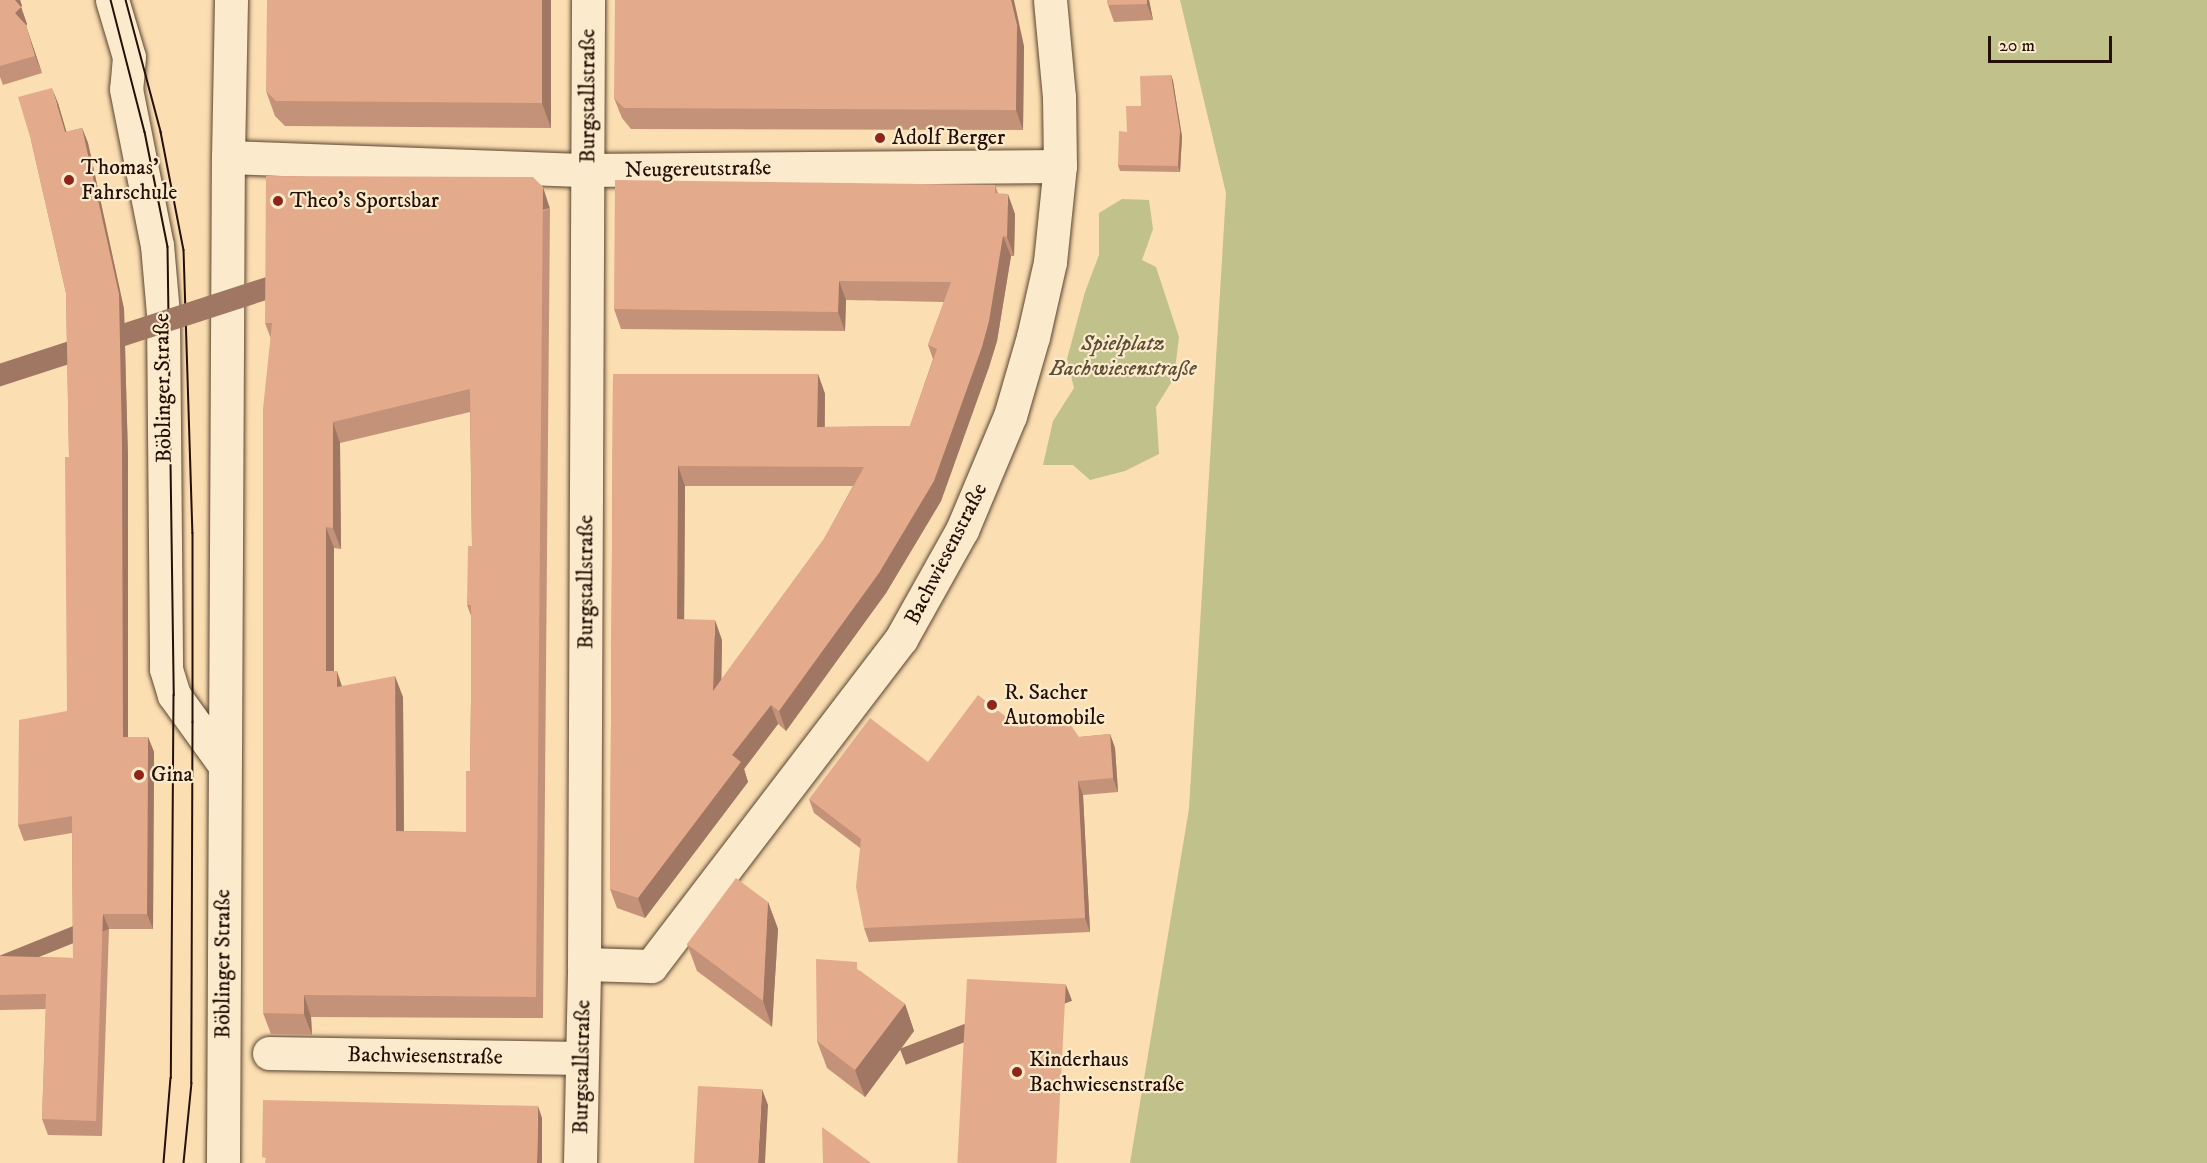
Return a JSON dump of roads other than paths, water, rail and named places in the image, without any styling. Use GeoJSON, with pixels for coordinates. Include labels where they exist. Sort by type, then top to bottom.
{"type":"FeatureCollection","features":[{"type":"Feature","properties":{"kind":"street","name":"Böblinger Straße"},"geometry":{"type":"LineString","coordinates":[[112,0],[129,57],[126,78],[157,246],[163,314],[166,669],[174,695],[224,764]]}},
{"type":"Feature","properties":{"kind":"street","name":"Böblinger Straße"},"geometry":{"type":"LineString","coordinates":[[223,1163],[228,157],[231,0]]}},
{"type":"Feature","properties":{"kind":"street","name":"Burgstallstraße"},"geometry":{"type":"LineString","coordinates":[[580,1163],[584,964],[588,0]]}},
{"type":"Feature","properties":{"kind":"street","name":"Bachwiesenstraße"},"geometry":{"type":"LineString","coordinates":[[584,964],[651,966],[901,639],[923,604],[979,493],[1022,377],[1050,262],[1060,166],[1059,97],[1050,0]]}},
{"type":"Feature","properties":{"kind":"street","name":"Neugereutstraße"},"geometry":{"type":"LineString","coordinates":[[228,157],[588,170],[1060,166]]}},
{"type":"Feature","properties":{"kind":"street","name":"Bachwiesenstraße"},"geometry":{"type":"LineString","coordinates":[[269,1053],[582,1058]]}},
{"type":"Feature","properties":{"kind":"tram line"},"geometry":{"type":"LineString","coordinates":[[111,0],[145,132],[168,247],[174,695],[171,1078],[164,1163]]}},
{"type":"Feature","properties":{"kind":"tram line"},"geometry":{"type":"LineString","coordinates":[[126,0],[161,132],[184,250],[193,533],[192,1083],[184,1163]]}},
{"type":"Feature","properties":{"kind":"place","name":"Adolf Berger"},"geometry":{"type":"Point","coordinates":[880,138]}},
{"type":"Feature","properties":{"kind":"place","name":"Thomas' Fahrschule"},"geometry":{"type":"Point","coordinates":[69,180]}},
{"type":"Feature","properties":{"kind":"place","name":"Theo's Sportsbar"},"geometry":{"type":"Point","coordinates":[278,201]}},
{"type":"Feature","properties":{"kind":"place","name":"R. Sacher Automobile"},"geometry":{"type":"Point","coordinates":[992,705]}},
{"type":"Feature","properties":{"kind":"place","name":"Gina"},"geometry":{"type":"Point","coordinates":[139,775]}},
{"type":"Feature","properties":{"kind":"place","name":"Kinderhaus Bachwiesenstraße"},"geometry":{"type":"Point","coordinates":[1017,1072]}},
{"type":"Feature","properties":{"kind":"park label","name":"Spielplatz Bachwiesenstraße"},"geometry":{"type":"Point","coordinates":[1123,356]}}]}
